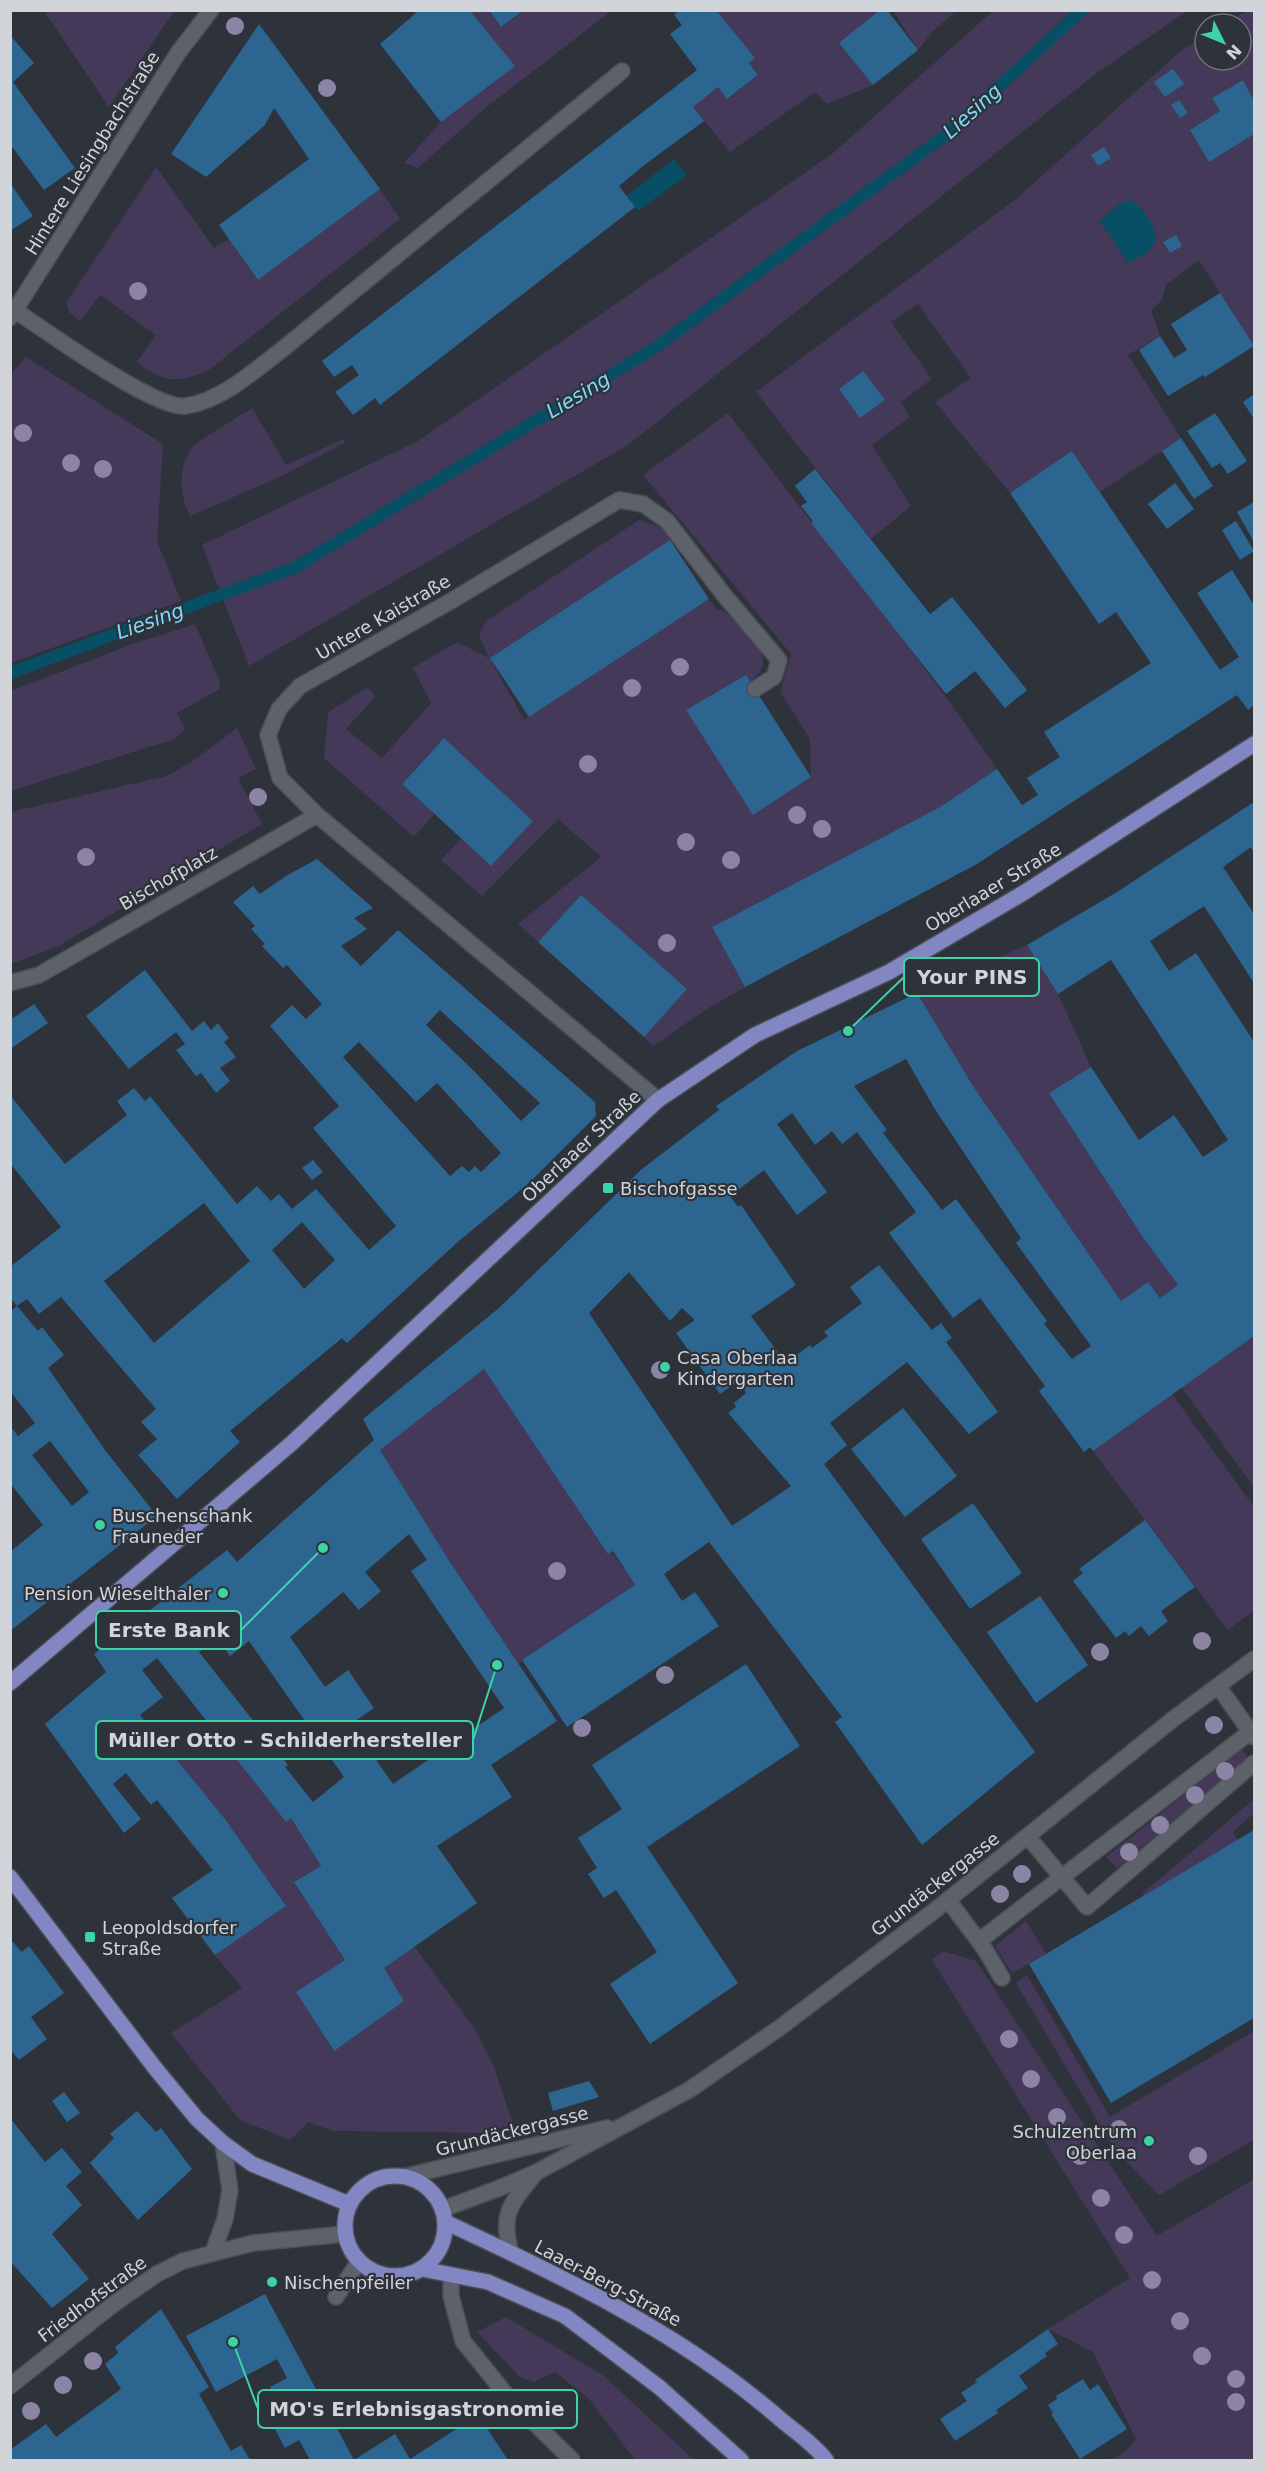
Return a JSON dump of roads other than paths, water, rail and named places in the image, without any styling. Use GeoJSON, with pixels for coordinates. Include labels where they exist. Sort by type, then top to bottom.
{"type":"FeatureCollection","features":[{"type":"Feature","properties":{"kind":"main road","name":"Oberlaaer Straße"},"geometry":{"type":"LineString","coordinates":[[10,1683],[292,1443],[658,1100],[755,1035],[889,972],[1025,892],[1254,744]]}},
{"type":"Feature","properties":{"kind":"main road"},"geometry":{"type":"LineString","coordinates":[[10,1877],[155,2068],[197,2119],[223,2143],[252,2163],[350,2204]]}},
{"type":"Feature","properties":{"kind":"main road"},"geometry":{"type":"LineString","coordinates":[[384,2176],[407,2176],[422,2183],[435,2195],[444,2216],[443,2240],[435,2256],[422,2269],[401,2276],[371,2271],[359,2262],[345,2234],[345,2219],[350,2204],[363,2186],[384,2176]]}},
{"type":"Feature","properties":{"kind":"main road","name":"Laaer-Berg-Straße"},"geometry":{"type":"LineString","coordinates":[[444,2216],[648,2323],[763,2404],[826,2460]]}},
{"type":"Feature","properties":{"kind":"main road"},"geometry":{"type":"LineString","coordinates":[[422,2269],[488,2282],[565,2316],[659,2387],[741,2460]]}},
{"type":"Feature","properties":{"kind":"street","name":"Hintere Liesingbachstraße"},"geometry":{"type":"LineString","coordinates":[[13,315],[178,54],[211,10]]}},
{"type":"Feature","properties":{"kind":"street"},"geometry":{"type":"LineString","coordinates":[[13,315],[162,403],[185,407],[209,399],[237,384],[284,348],[622,71]]}},
{"type":"Feature","properties":{"kind":"street","name":"Untere Kaistraße"},"geometry":{"type":"LineString","coordinates":[[318,815],[280,778],[268,735],[279,709],[300,686],[451,601],[619,500],[643,504],[667,521],[724,595],[779,660],[774,677],[755,689]]}},
{"type":"Feature","properties":{"kind":"street"},"geometry":{"type":"LineString","coordinates":[[318,815],[658,1100]]}},
{"type":"Feature","properties":{"kind":"street","name":"Bischofplatz"},"geometry":{"type":"LineString","coordinates":[[10,983],[39,975],[318,815]]}},
{"type":"Feature","properties":{"kind":"street","name":"Grundäckergasse"},"geometry":{"type":"LineString","coordinates":[[444,2216],[537,2172],[689,2090],[778,2029],[948,1900],[1254,1659]]}},
{"type":"Feature","properties":{"kind":"street"},"geometry":{"type":"LineString","coordinates":[[979,1941],[1061,1876],[1253,1733],[1218,1686]]}},
{"type":"Feature","properties":{"kind":"street"},"geometry":{"type":"LineString","coordinates":[[1028,1837],[1087,1907],[1254,1763]]}},
{"type":"Feature","properties":{"kind":"street"},"geometry":{"type":"LineString","coordinates":[[948,1900],[979,1941],[1002,1978]]}},
{"type":"Feature","properties":{"kind":"street","name":"Grundäckergasse"},"geometry":{"type":"LineString","coordinates":[[407,2176],[627,2122]]}},
{"type":"Feature","properties":{"kind":"street"},"geometry":{"type":"LineString","coordinates":[[213,2252],[225,2219],[230,2190],[223,2143]]}},
{"type":"Feature","properties":{"kind":"street","name":"Grundäckergasse"},"geometry":{"type":"LineString","coordinates":[[511,2253],[505,2220],[513,2200],[537,2172]]}},
{"type":"Feature","properties":{"kind":"street","name":"Friedhofstraße"},"geometry":{"type":"LineString","coordinates":[[10,2386],[115,2303],[157,2274],[183,2261],[253,2243],[345,2234]]}},
{"type":"Feature","properties":{"kind":"street"},"geometry":{"type":"LineString","coordinates":[[336,2297],[359,2262]]}},
{"type":"Feature","properties":{"kind":"street"},"geometry":{"type":"LineString","coordinates":[[451,2275],[451,2296],[463,2341],[508,2397],[572,2460]]}},
{"type":"Feature","properties":{"kind":"water"},"geometry":{"type":"Polygon","coordinates":[[[674,159],[687,175],[638,211],[627,196],[674,159]]]}},
{"type":"Feature","properties":{"kind":"water"},"geometry":{"type":"Polygon","coordinates":[[[1131,200],[1149,218],[1156,242],[1145,254],[1127,263],[1113,239],[1099,222],[1119,204],[1131,200]]]}},
{"type":"Feature","properties":{"kind":"waterway","name":"Liesing"},"geometry":{"type":"LineString","coordinates":[[10,673],[296,567],[656,347],[947,134],[1082,10]]}},
{"type":"Feature","properties":{"kind":"place","name":"Your PINS"},"geometry":{"type":"Point","coordinates":[848,1031]}},
{"type":"Feature","properties":{"kind":"place","name":"Bischofgasse"},"geometry":{"type":"Point","coordinates":[608,1188]}},
{"type":"Feature","properties":{"kind":"place","name":"Casa Oberlaa Kindergarten"},"geometry":{"type":"Point","coordinates":[665,1367]}},
{"type":"Feature","properties":{"kind":"place","name":"Buschenschank Frauneder"},"geometry":{"type":"Point","coordinates":[100,1525]}},
{"type":"Feature","properties":{"kind":"place","name":"Erste Bank"},"geometry":{"type":"Point","coordinates":[323,1548]}},
{"type":"Feature","properties":{"kind":"place","name":"Pension Wieselthaler"},"geometry":{"type":"Point","coordinates":[223,1593]}},
{"type":"Feature","properties":{"kind":"place","name":"Müller Otto – Schilderhersteller"},"geometry":{"type":"Point","coordinates":[497,1665]}},
{"type":"Feature","properties":{"kind":"place","name":"Leopoldsdorfer Straße"},"geometry":{"type":"Point","coordinates":[90,1937]}},
{"type":"Feature","properties":{"kind":"place","name":"Schulzentrum Oberlaa"},"geometry":{"type":"Point","coordinates":[1149,2141]}},
{"type":"Feature","properties":{"kind":"place","name":"Nischenpfeiler"},"geometry":{"type":"Point","coordinates":[272,2282]}},
{"type":"Feature","properties":{"kind":"place","name":"MO's Erlebnisgastronomie"},"geometry":{"type":"Point","coordinates":[233,2342]}}]}
